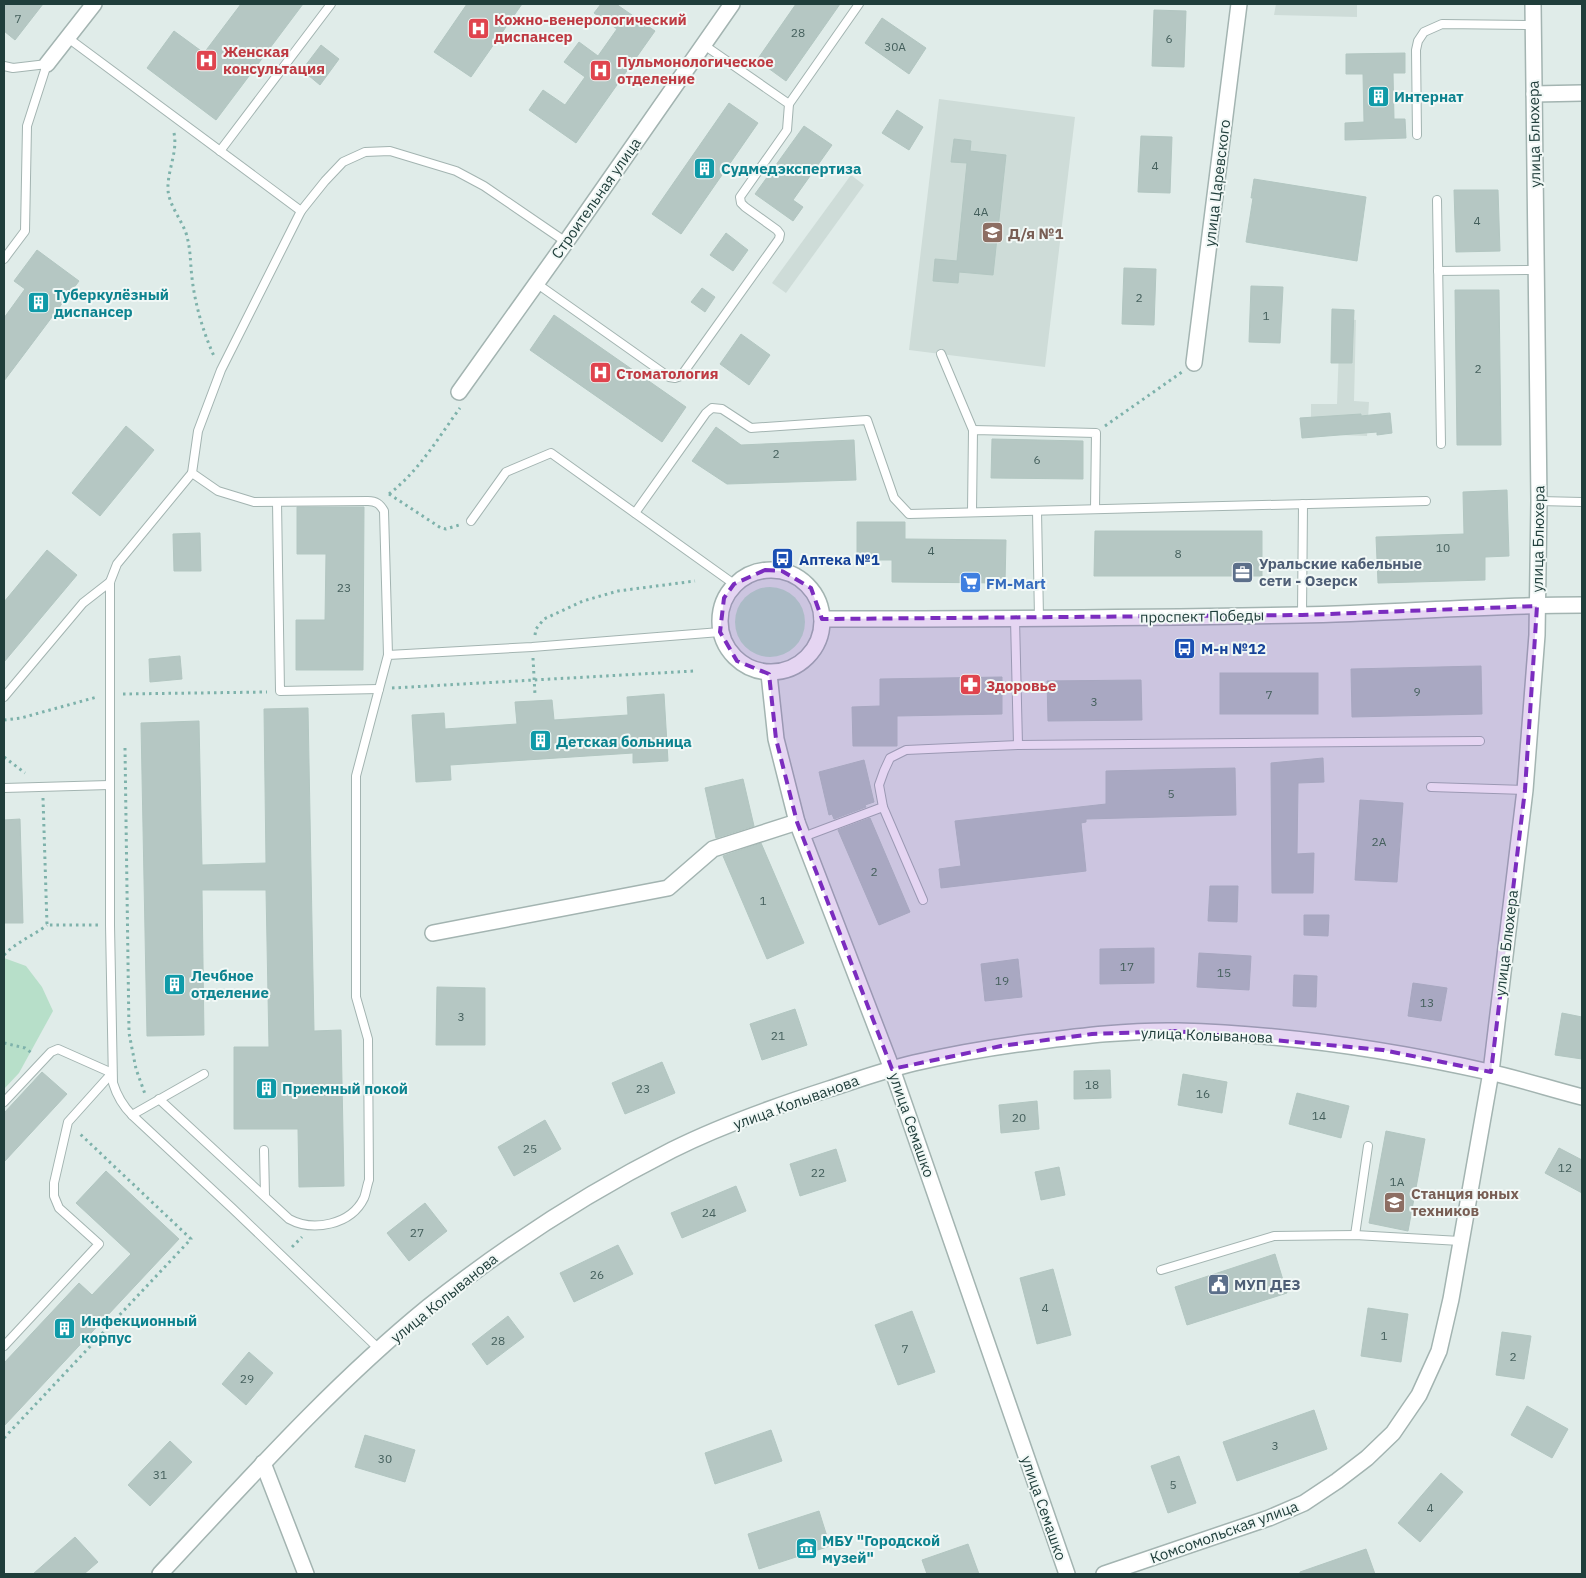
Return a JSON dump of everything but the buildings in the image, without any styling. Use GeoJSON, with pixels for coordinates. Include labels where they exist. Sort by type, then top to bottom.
{"type":"FeatureCollection","features":[{"type":"Feature","properties":{"kind":"street"},"geometry":{"type":"LineString","coordinates":[[47,64],[94,4]]}},
{"type":"Feature","properties":{"kind":"street","name":"Строительная улица"},"geometry":{"type":"LineString","coordinates":[[459,392],[732,4]]}},
{"type":"Feature","properties":{"kind":"street","name":"улица Царевского"},"geometry":{"type":"LineString","coordinates":[[1194,363],[1239,4]]}},
{"type":"Feature","properties":{"kind":"street","name":"улица Блюхера"},"geometry":{"type":"LineString","coordinates":[[1491,1072],[1525,790],[1537,635],[1539,501],[1533,4]]}},
{"type":"Feature","properties":{"kind":"street"},"geometry":{"type":"LineString","coordinates":[[1534,94],[1582,94]]}},
{"type":"Feature","properties":{"kind":"street"},"geometry":{"type":"LineString","coordinates":[[765,570],[782,571],[798,577],[811,588],[819,603],[822,620],[820,636],[813,652],[801,664],[785,671],[769,674],[752,670],[737,661],[726,648],[720,632],[719,615],[724,598],[734,584],[748,574],[765,570]]}},
{"type":"Feature","properties":{"kind":"street","name":"проспект Победы"},"geometry":{"type":"LineString","coordinates":[[822,620],[1302,615],[1582,606]]}},
{"type":"Feature","properties":{"kind":"street","name":"улица Семашко"},"geometry":{"type":"LineString","coordinates":[[769,674],[776,738],[797,822],[892,1069],[1067,1574]]}},
{"type":"Feature","properties":{"kind":"street"},"geometry":{"type":"LineString","coordinates":[[433,933],[668,888],[713,849],[797,822]]}},
{"type":"Feature","properties":{"kind":"street","name":"улица Колыванова"},"geometry":{"type":"LineString","coordinates":[[160,1574],[263,1463],[380,1350],[428,1308],[503,1250],[585,1197],[674,1149],[768,1109],[892,1069],[922,1062],[1028,1043],[1092,1034],[1174,1031],[1243,1034],[1383,1050],[1491,1072],[1582,1097]]}},
{"type":"Feature","properties":{"kind":"street","name":"Комсомольская улица"},"geometry":{"type":"LineString","coordinates":[[1104,1574],[1269,1518],[1304,1503],[1338,1481],[1368,1458],[1394,1433],[1419,1395],[1439,1351],[1451,1299],[1491,1072]]}},
{"type":"Feature","properties":{"kind":"street"},"geometry":{"type":"LineString","coordinates":[[263,1463],[306,1574]]}},
{"type":"Feature","properties":{"kind":"lane"},"geometry":{"type":"LineString","coordinates":[[220,151],[331,4]]}},
{"type":"Feature","properties":{"kind":"lane"},"geometry":{"type":"LineString","coordinates":[[536,283],[669,377],[681,376],[779,239],[780,234],[777,230],[745,207],[741,203],[740,197],[787,130],[789,104],[859,4]]}},
{"type":"Feature","properties":{"kind":"lane"},"geometry":{"type":"LineString","coordinates":[[1417,135],[1416,50],[1418,41],[1424,32],[1442,24],[1533,26]]}},
{"type":"Feature","properties":{"kind":"lane"},"geometry":{"type":"LineString","coordinates":[[68,38],[301,211]]}},
{"type":"Feature","properties":{"kind":"lane"},"geometry":{"type":"LineString","coordinates":[[704,45],[789,104]]}},
{"type":"Feature","properties":{"kind":"lane"},"geometry":{"type":"LineString","coordinates":[[4,66],[12,68],[47,64],[26,126],[25,231],[4,259]]}},
{"type":"Feature","properties":{"kind":"lane"},"geometry":{"type":"LineString","coordinates":[[380,1350],[123,1107],[116,1095],[112,1083],[109,785],[110,582],[117,564],[192,473],[198,431],[221,370],[301,211],[343,162],[365,152],[390,151],[456,171],[484,186],[566,242]]}},
{"type":"Feature","properties":{"kind":"lane"},"geometry":{"type":"LineString","coordinates":[[1438,200],[1441,444]]}},
{"type":"Feature","properties":{"kind":"lane"},"geometry":{"type":"LineString","coordinates":[[1438,271],[1536,270]]}},
{"type":"Feature","properties":{"kind":"lane"},"geometry":{"type":"LineString","coordinates":[[941,354],[973,430],[972,512]]}},
{"type":"Feature","properties":{"kind":"lane"},"geometry":{"type":"LineString","coordinates":[[635,513],[706,413],[712,408],[722,409],[751,428],[867,420],[894,498],[909,514],[1426,501]]}},
{"type":"Feature","properties":{"kind":"lane"},"geometry":{"type":"LineString","coordinates":[[973,430],[1096,433],[1095,509]]}},
{"type":"Feature","properties":{"kind":"lane"},"geometry":{"type":"LineString","coordinates":[[472,521],[506,472],[551,453],[734,584]]}},
{"type":"Feature","properties":{"kind":"lane"},"geometry":{"type":"LineString","coordinates":[[159,1099],[289,1219],[297,1223],[312,1226],[326,1225],[338,1221],[352,1213],[364,1199],[369,1180],[368,1039],[356,997],[356,776],[388,655],[384,511],[380,504],[368,500],[254,502],[218,491],[192,473]]}},
{"type":"Feature","properties":{"kind":"lane"},"geometry":{"type":"LineString","coordinates":[[1539,501],[1582,502]]}},
{"type":"Feature","properties":{"kind":"lane"},"geometry":{"type":"LineString","coordinates":[[277,502],[280,691],[379,689]]}},
{"type":"Feature","properties":{"kind":"lane"},"geometry":{"type":"LineString","coordinates":[[1302,615],[1303,504]]}},
{"type":"Feature","properties":{"kind":"lane"},"geometry":{"type":"LineString","coordinates":[[1037,511],[1039,618]]}},
{"type":"Feature","properties":{"kind":"lane"},"geometry":{"type":"LineString","coordinates":[[4,697],[83,603],[110,582]]}},
{"type":"Feature","properties":{"kind":"lane"},"geometry":{"type":"LineString","coordinates":[[1015,619],[1018,746]]}},
{"type":"Feature","properties":{"kind":"lane"},"geometry":{"type":"LineString","coordinates":[[388,655],[532,647],[720,632]]}},
{"type":"Feature","properties":{"kind":"lane"},"geometry":{"type":"LineString","coordinates":[[923,900],[883,807],[879,785],[890,758],[906,750],[1018,746],[1480,741]]}},
{"type":"Feature","properties":{"kind":"lane"},"geometry":{"type":"LineString","coordinates":[[4,788],[109,785]]}},
{"type":"Feature","properties":{"kind":"lane"},"geometry":{"type":"LineString","coordinates":[[1431,787],[1525,790]]}},
{"type":"Feature","properties":{"kind":"lane"},"geometry":{"type":"LineString","coordinates":[[803,837],[883,807]]}},
{"type":"Feature","properties":{"kind":"lane"},"geometry":{"type":"LineString","coordinates":[[4,1102],[51,1052],[58,1049],[112,1072]]}},
{"type":"Feature","properties":{"kind":"lane"},"geometry":{"type":"LineString","coordinates":[[4,1346],[99,1244],[59,1208],[54,1196],[54,1183],[68,1122],[112,1072]]}},
{"type":"Feature","properties":{"kind":"lane"},"geometry":{"type":"LineString","coordinates":[[132,1115],[204,1074]]}},
{"type":"Feature","properties":{"kind":"lane"},"geometry":{"type":"LineString","coordinates":[[1355,1236],[1368,1146]]}},
{"type":"Feature","properties":{"kind":"lane"},"geometry":{"type":"LineString","coordinates":[[264,1150],[265,1196]]}},
{"type":"Feature","properties":{"kind":"lane"},"geometry":{"type":"LineString","coordinates":[[1161,1270],[1274,1236],[1355,1236],[1460,1240]]}},
{"type":"Feature","properties":{"kind":"path"},"geometry":{"type":"LineString","coordinates":[[170,113],[176,143],[168,191],[185,230],[191,252],[192,278],[197,303],[208,343],[221,370]]}},
{"type":"Feature","properties":{"kind":"path"},"geometry":{"type":"LineString","coordinates":[[1096,433],[1194,363]]}},
{"type":"Feature","properties":{"kind":"path"},"geometry":{"type":"LineString","coordinates":[[389,494],[414,471],[461,407]]}},
{"type":"Feature","properties":{"kind":"path"},"geometry":{"type":"LineString","coordinates":[[383,494],[389,494],[441,528],[446,529],[472,521]]}},
{"type":"Feature","properties":{"kind":"path"},"geometry":{"type":"LineString","coordinates":[[535,695],[532,647],[536,629],[544,620],[583,601],[618,591],[695,581]]}},
{"type":"Feature","properties":{"kind":"path"},"geometry":{"type":"LineString","coordinates":[[379,689],[694,671]]}},
{"type":"Feature","properties":{"kind":"path"},"geometry":{"type":"LineString","coordinates":[[4,720],[20,718],[110,694],[280,691]]}},
{"type":"Feature","properties":{"kind":"path"},"geometry":{"type":"LineString","coordinates":[[125,694],[125,703]]}},
{"type":"Feature","properties":{"kind":"path"},"geometry":{"type":"LineString","coordinates":[[125,742],[129,1033],[136,1069],[149,1105]]}},
{"type":"Feature","properties":{"kind":"path"},"geometry":{"type":"LineString","coordinates":[[4,757],[43,787],[47,925]]}},
{"type":"Feature","properties":{"kind":"path"},"geometry":{"type":"LineString","coordinates":[[4,954],[13,945],[32,936],[47,925],[89,925]]}},
{"type":"Feature","properties":{"kind":"path"},"geometry":{"type":"LineString","coordinates":[[4,1042],[25,1048],[42,1061]]}},
{"type":"Feature","properties":{"kind":"path"},"geometry":{"type":"LineString","coordinates":[[4,1438],[191,1239],[68,1122]]}},
{"type":"Feature","properties":{"kind":"path"},"geometry":{"type":"LineString","coordinates":[[285,1240],[299,1254]]}},
{"type":"Feature","properties":{"kind":"highlighted area"},"geometry":{"type":"Polygon","coordinates":[[[765,570],[782,571],[811,588],[822,619],[1302,615],[1537,606],[1525,790],[1491,1072],[1383,1050],[1174,1031],[1092,1034],[1001,1046],[892,1069],[797,822],[776,739],[769,674],[737,661],[720,632],[724,598],[734,584],[765,570]]]}},
{"type":"Feature","properties":{"kind":"shaded area"},"geometry":{"type":"Polygon","coordinates":[[[1276,4],[1357,4],[1357,17],[1274,15],[1276,4]]]}},
{"type":"Feature","properties":{"kind":"shaded area","name":"Д/я №1"},"geometry":{"type":"Polygon","coordinates":[[[939,99],[1075,117],[1045,367],[909,350],[939,99]]]}},
{"type":"Feature","properties":{"kind":"shaded area"},"geometry":{"type":"Polygon","coordinates":[[[851,175],[864,185],[786,293],[772,283],[851,175]]]}},
{"type":"Feature","properties":{"kind":"shaded area"},"geometry":{"type":"Polygon","coordinates":[[[1340,319],[1356,320],[1354,401],[1369,402],[1367,436],[1311,434],[1311,404],[1337,404],[1340,319]]]}},
{"type":"Feature","properties":{"kind":"green space"},"geometry":{"type":"Polygon","coordinates":[[[770,587],[783,590],[795,597],[802,609],[805,622],[802,635],[795,647],[783,654],[770,657],[757,654],[745,647],[738,635],[735,622],[738,609],[745,597],[757,590],[770,587]]]}},
{"type":"Feature","properties":{"kind":"green space"},"geometry":{"type":"Polygon","coordinates":[[[4,958],[26,966],[42,987],[53,1011],[19,1073],[4,1089],[4,958]]]}},
{"type":"Feature","properties":{"kind":"place","name":"Кожно-венерологический диспансер"},"geometry":{"type":"Point","coordinates":[478,28]}},
{"type":"Feature","properties":{"kind":"place","name":"Женская консультация"},"geometry":{"type":"Point","coordinates":[207,60]}},
{"type":"Feature","properties":{"kind":"place","name":"Пульмонологическое отделение"},"geometry":{"type":"Point","coordinates":[601,70]}},
{"type":"Feature","properties":{"kind":"place","name":"Интернат"},"geometry":{"type":"Point","coordinates":[1378,96]}},
{"type":"Feature","properties":{"kind":"place","name":"Судмедэкспертиза"},"geometry":{"type":"Point","coordinates":[705,168]}},
{"type":"Feature","properties":{"kind":"place","name":"Д/я №1"},"geometry":{"type":"Point","coordinates":[992,233]}},
{"type":"Feature","properties":{"kind":"place","name":"Туберкулёзный диспансер"},"geometry":{"type":"Point","coordinates":[38,303]}},
{"type":"Feature","properties":{"kind":"place","name":"Стоматология"},"geometry":{"type":"Point","coordinates":[600,373]}},
{"type":"Feature","properties":{"kind":"place","name":"Аптека №1"},"geometry":{"type":"Point","coordinates":[783,559]}},
{"type":"Feature","properties":{"kind":"place","name":"Уральские кабельные сети - Озерск"},"geometry":{"type":"Point","coordinates":[1243,572]}},
{"type":"Feature","properties":{"kind":"place","name":"FM-Mart"},"geometry":{"type":"Point","coordinates":[970,583]}},
{"type":"Feature","properties":{"kind":"place","name":"М-н №12"},"geometry":{"type":"Point","coordinates":[1185,648]}},
{"type":"Feature","properties":{"kind":"place","name":"Здоровье"},"geometry":{"type":"Point","coordinates":[970,685]}},
{"type":"Feature","properties":{"kind":"place","name":"Детская больница"},"geometry":{"type":"Point","coordinates":[540,741]}},
{"type":"Feature","properties":{"kind":"place","name":"Лечбное отделение"},"geometry":{"type":"Point","coordinates":[175,984]}},
{"type":"Feature","properties":{"kind":"place","name":"Приемный покой"},"geometry":{"type":"Point","coordinates":[266,1088]}},
{"type":"Feature","properties":{"kind":"place","name":"Станция юных техников"},"geometry":{"type":"Point","coordinates":[1395,1202]}},
{"type":"Feature","properties":{"kind":"place","name":"МУП ДЕЗ"},"geometry":{"type":"Point","coordinates":[1218,1284]}},
{"type":"Feature","properties":{"kind":"place","name":"Инфекционный корпус"},"geometry":{"type":"Point","coordinates":[65,1329]}},
{"type":"Feature","properties":{"kind":"place","name":"МБУ \"Городской музей\""},"geometry":{"type":"Point","coordinates":[806,1549]}}]}
